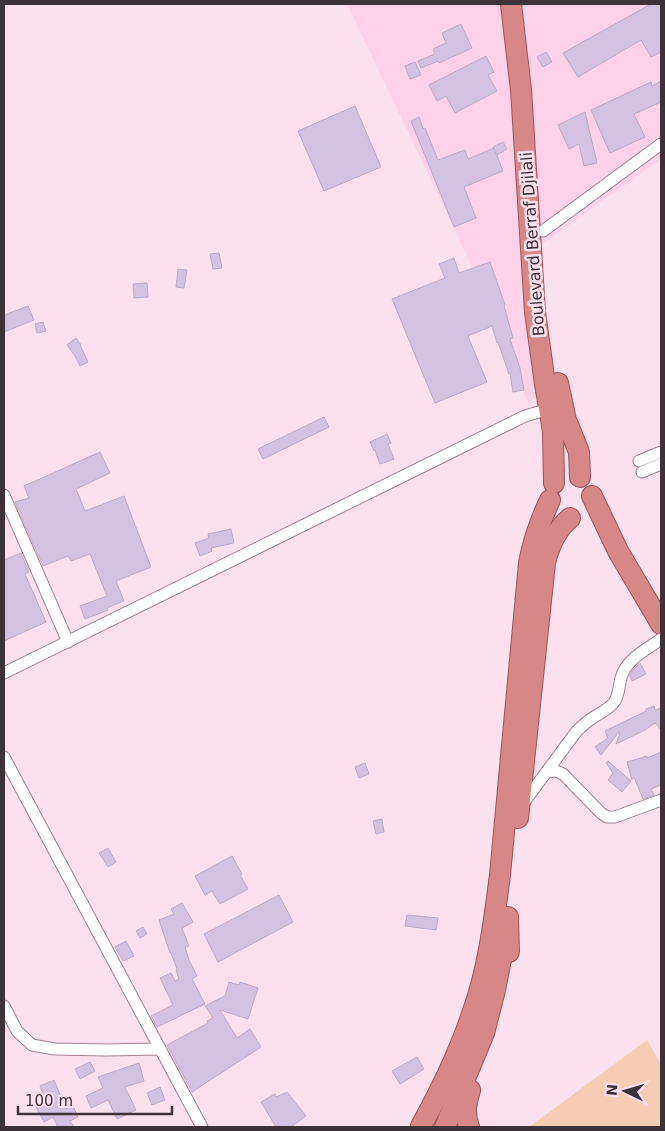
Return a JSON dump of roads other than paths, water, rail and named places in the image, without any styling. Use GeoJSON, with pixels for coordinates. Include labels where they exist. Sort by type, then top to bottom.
{"type":"FeatureCollection","features":[{"type":"Feature","properties":{"kind":"highway","name":"Boulevard Berraf Djilali"},"geometry":{"type":"LineString","coordinates":[[511,4],[521,90],[535,312],[554,444],[552,492]]}},
{"type":"Feature","properties":{"kind":"highway","name":"Boulevard Berraf Djilali"},"geometry":{"type":"LineString","coordinates":[[522,4],[529,62],[547,295],[555,369],[566,420],[579,452],[580,477]]}},
{"type":"Feature","properties":{"kind":"highway"},"geometry":{"type":"LineString","coordinates":[[423,1127],[462,1044],[477,998],[489,951],[500,876],[529,564],[532,545],[538,527],[552,492],[563,476],[580,477],[589,485],[600,515],[618,552],[661,624]]}},
{"type":"Feature","properties":{"kind":"highway"},"geometry":{"type":"LineString","coordinates":[[552,492],[554,510],[570,518]]}},
{"type":"Feature","properties":{"kind":"highway"},"geometry":{"type":"LineString","coordinates":[[446,1127],[484,1033],[496,990],[508,917],[545,563],[551,543],[564,523],[570,518],[581,516],[586,512],[592,496]]}},
{"type":"Feature","properties":{"kind":"highway"},"geometry":{"type":"LineString","coordinates":[[469,1127],[466,1119],[466,1102],[487,1048],[505,981],[510,951],[508,917]]}},
{"type":"Feature","properties":{"kind":"street"},"geometry":{"type":"LineString","coordinates":[[543,231],[661,144]]}},
{"type":"Feature","properties":{"kind":"street"},"geometry":{"type":"LineString","coordinates":[[4,673],[525,416],[549,409]]}},
{"type":"Feature","properties":{"kind":"street"},"geometry":{"type":"LineString","coordinates":[[661,452],[640,467],[661,464]]}},
{"type":"Feature","properties":{"kind":"street"},"geometry":{"type":"LineString","coordinates":[[4,495],[68,642]]}},
{"type":"Feature","properties":{"kind":"street"},"geometry":{"type":"LineString","coordinates":[[519,809],[576,732],[584,723],[605,711],[615,701],[623,671],[632,659],[661,639]]}},
{"type":"Feature","properties":{"kind":"street"},"geometry":{"type":"LineString","coordinates":[[4,757],[202,1127]]}},
{"type":"Feature","properties":{"kind":"street"},"geometry":{"type":"LineString","coordinates":[[547,772],[562,774],[601,813],[607,816],[616,817],[661,800]]}},
{"type":"Feature","properties":{"kind":"street"},"geometry":{"type":"LineString","coordinates":[[4,1006],[17,1031],[32,1045],[56,1049],[160,1049]]}}]}
